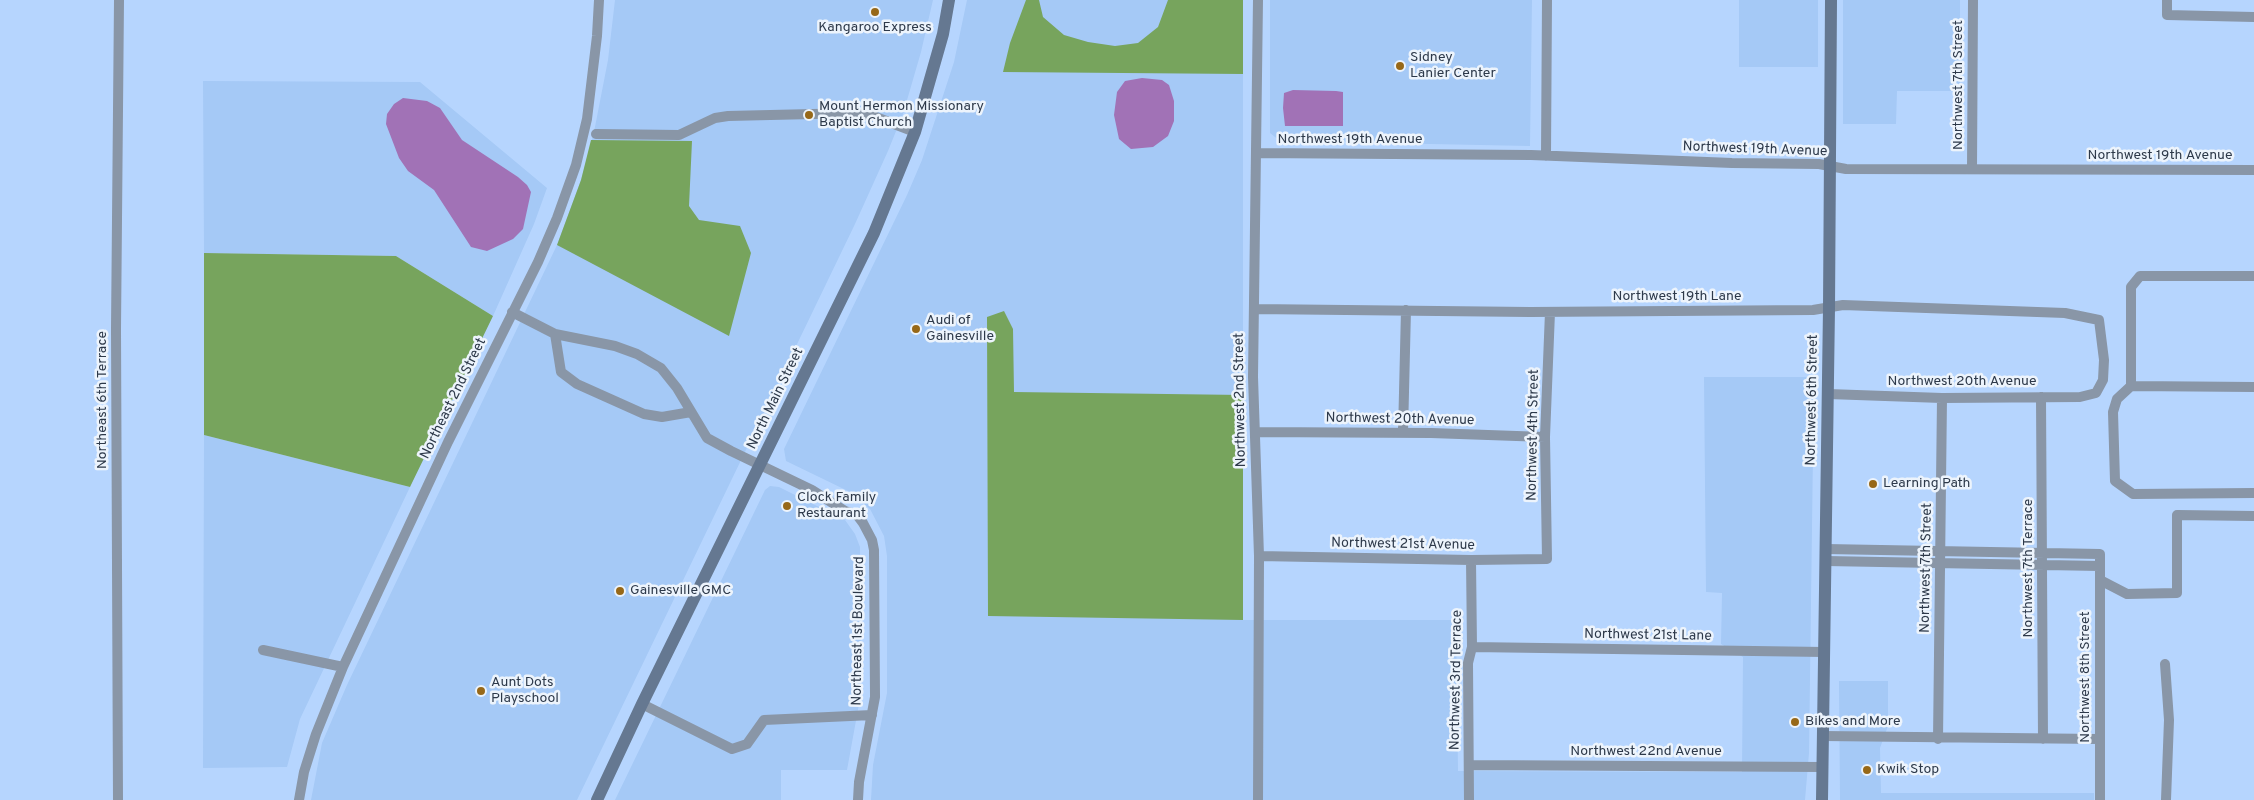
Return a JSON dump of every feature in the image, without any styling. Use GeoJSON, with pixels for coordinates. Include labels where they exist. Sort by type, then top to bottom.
{"type":"FeatureCollection","features":[{"type":"Feature","properties":{"kind":"main road","name":"North Main Street"},"geometry":{"type":"LineString","coordinates":[[597,800],[642,704],[874,233],[914,132],[943,34],[949,0]]}},
{"type":"Feature","properties":{"kind":"main road","name":"Northwest 6th Street"},"geometry":{"type":"LineString","coordinates":[[1822,800],[1831,0]]}},
{"type":"Feature","properties":{"kind":"street","name":"Northeast 6th Terrace"},"geometry":{"type":"LineString","coordinates":[[118,800],[116,319],[119,0]]}},
{"type":"Feature","properties":{"kind":"street","name":"Northeast 2nd Street"},"geometry":{"type":"LineString","coordinates":[[299,800],[304,772],[316,734],[343,667],[452,433],[538,262],[557,218],[576,165],[587,119],[597,36],[599,0]]}},
{"type":"Feature","properties":{"kind":"street","name":"Northwest 2nd Street"},"geometry":{"type":"LineString","coordinates":[[1258,0],[1254,309],[1259,556],[1258,800]]}},
{"type":"Feature","properties":{"kind":"street"},"geometry":{"type":"LineString","coordinates":[[1546,156],[1547,0]]}},
{"type":"Feature","properties":{"kind":"street","name":"Northwest 7th Street"},"geometry":{"type":"LineString","coordinates":[[1972,169],[1973,0]]}},
{"type":"Feature","properties":{"kind":"street"},"geometry":{"type":"LineString","coordinates":[[2167,0],[2167,15],[2254,17]]}},
{"type":"Feature","properties":{"kind":"street"},"geometry":{"type":"LineString","coordinates":[[596,134],[680,135],[715,118],[728,116],[854,114],[873,116],[914,132]]}},
{"type":"Feature","properties":{"kind":"street","name":"Northwest 19th Avenue"},"geometry":{"type":"LineString","coordinates":[[1256,153],[1546,156],[1830,165],[1846,169],[2254,170]]}},
{"type":"Feature","properties":{"kind":"street"},"geometry":{"type":"LineString","coordinates":[[2131,386],[2131,287],[2140,276],[2254,276]]}},
{"type":"Feature","properties":{"kind":"street","name":"Northwest 19th Lane"},"geometry":{"type":"LineString","coordinates":[[1254,309],[1550,312],[1813,310],[1843,305],[2065,313],[2099,320],[2104,360],[2103,380],[2096,393]]}},
{"type":"Feature","properties":{"kind":"street"},"geometry":{"type":"LineString","coordinates":[[1403,433],[1406,310]]}},
{"type":"Feature","properties":{"kind":"street","name":"Northeast 1st Boulevard"},"geometry":{"type":"LineString","coordinates":[[512,312],[555,334],[615,346],[637,354],[653,363],[661,368],[677,388],[707,438],[812,490],[845,511],[856,515],[872,540],[874,550],[875,697],[859,782],[858,800]]}},
{"type":"Feature","properties":{"kind":"street","name":"Northwest 4th Street"},"geometry":{"type":"LineString","coordinates":[[1547,559],[1545,437],[1550,312]]}},
{"type":"Feature","properties":{"kind":"street"},"geometry":{"type":"LineString","coordinates":[[555,334],[560,372],[577,384],[644,414],[662,417],[691,412]]}},
{"type":"Feature","properties":{"kind":"street"},"geometry":{"type":"LineString","coordinates":[[2254,387],[2131,386],[2117,399],[2113,412],[2115,481],[2133,494],[2254,493]]}},
{"type":"Feature","properties":{"kind":"street","name":"Northwest 20th Avenue"},"geometry":{"type":"LineString","coordinates":[[1828,394],[1942,398],[2080,397],[2096,393]]}},
{"type":"Feature","properties":{"kind":"street","name":"Northwest 7th Terrace"},"geometry":{"type":"LineString","coordinates":[[2041,397],[2044,552],[2043,739]]}},
{"type":"Feature","properties":{"kind":"street","name":"Northwest 7th Street"},"geometry":{"type":"LineString","coordinates":[[1938,739],[1942,398]]}},
{"type":"Feature","properties":{"kind":"street","name":"Northwest 20th Avenue"},"geometry":{"type":"LineString","coordinates":[[1255,432],[1403,433],[1545,437]]}},
{"type":"Feature","properties":{"kind":"street"},"geometry":{"type":"LineString","coordinates":[[2100,580],[2127,594],[2177,594],[2177,515],[2254,516]]}},
{"type":"Feature","properties":{"kind":"street"},"geometry":{"type":"LineString","coordinates":[[1826,555],[2044,552]]}},
{"type":"Feature","properties":{"kind":"street","name":"Northwest 8th Street"},"geometry":{"type":"LineString","coordinates":[[2044,552],[2100,554],[2100,800]]}},
{"type":"Feature","properties":{"kind":"street"},"geometry":{"type":"LineString","coordinates":[[1826,555],[1941,563],[2100,566]]}},
{"type":"Feature","properties":{"kind":"street","name":"Northwest 21st Avenue"},"geometry":{"type":"LineString","coordinates":[[1259,556],[1471,560],[1547,559]]}},
{"type":"Feature","properties":{"kind":"street","name":"Northwest 3rd Terrace"},"geometry":{"type":"LineString","coordinates":[[1469,800],[1468,663],[1472,647],[1471,560]]}},
{"type":"Feature","properties":{"kind":"street","name":"Northwest 21st Lane"},"geometry":{"type":"LineString","coordinates":[[1472,647],[1824,652]]}},
{"type":"Feature","properties":{"kind":"street"},"geometry":{"type":"LineString","coordinates":[[263,650],[343,667]]}},
{"type":"Feature","properties":{"kind":"street"},"geometry":{"type":"LineString","coordinates":[[2166,664],[2169,720],[2166,800]]}},
{"type":"Feature","properties":{"kind":"street"},"geometry":{"type":"LineString","coordinates":[[642,704],[732,749],[747,744],[764,720],[872,715]]}},
{"type":"Feature","properties":{"kind":"street"},"geometry":{"type":"LineString","coordinates":[[1823,736],[2099,740]]}},
{"type":"Feature","properties":{"kind":"street","name":"Northwest 22nd Avenue"},"geometry":{"type":"LineString","coordinates":[[1469,765],[1822,767]]}},
{"type":"Feature","properties":{"kind":"shaded area"},"geometry":{"type":"Polygon","coordinates":[[[615,0],[933,0],[921,52],[903,114],[888,151],[855,224],[577,800],[311,800],[322,743],[347,685],[557,245],[581,180],[594,132],[608,60],[615,0]]]}},
{"type":"Feature","properties":{"kind":"shaded area"},"geometry":{"type":"Polygon","coordinates":[[[967,0],[1243,0],[1243,620],[1456,620],[1458,771],[1742,772],[1743,657],[1721,644],[1722,593],[1706,592],[1704,377],[1814,377],[1809,753],[1805,800],[871,800],[873,765],[887,693],[887,556],[884,536],[870,509],[850,492],[786,461],[784,449],[907,195],[922,160],[954,62],[967,0]]]}},
{"type":"Feature","properties":{"kind":"shaded area","name":"Sidney Lanier Center"},"geometry":{"type":"Polygon","coordinates":[[[1270,0],[1532,0],[1530,146],[1280,141],[1270,133],[1270,0]]]}},
{"type":"Feature","properties":{"kind":"shaded area"},"geometry":{"type":"Polygon","coordinates":[[[1739,0],[1818,0],[1818,67],[1739,67],[1739,0]]]}},
{"type":"Feature","properties":{"kind":"shaded area"},"geometry":{"type":"Polygon","coordinates":[[[1843,0],[1960,0],[1960,91],[1897,91],[1896,124],[1843,124],[1843,0]]]}},
{"type":"Feature","properties":{"kind":"shaded area"},"geometry":{"type":"Polygon","coordinates":[[[1142,78],[1162,80],[1169,85],[1174,101],[1174,121],[1168,136],[1153,147],[1131,149],[1119,139],[1114,115],[1117,92],[1125,81],[1142,78]]]}},
{"type":"Feature","properties":{"kind":"shaded area"},"geometry":{"type":"Polygon","coordinates":[[[203,81],[420,82],[547,188],[534,224],[493,316],[396,256],[204,253],[203,81]]]}},
{"type":"Feature","properties":{"kind":"shaded area"},"geometry":{"type":"Polygon","coordinates":[[[1293,90],[1343,92],[1343,126],[1285,126],[1284,93],[1293,90]]]}},
{"type":"Feature","properties":{"kind":"shaded area"},"geometry":{"type":"Polygon","coordinates":[[[403,98],[427,101],[440,108],[462,140],[527,185],[531,192],[523,229],[513,239],[487,251],[471,247],[434,190],[408,171],[399,158],[386,124],[387,114],[394,104],[403,98]]]}},
{"type":"Feature","properties":{"kind":"shaded area"},"geometry":{"type":"Polygon","coordinates":[[[204,435],[410,487],[300,719],[287,767],[203,768],[204,435]]]}},
{"type":"Feature","properties":{"kind":"shaded area"},"geometry":{"type":"Polygon","coordinates":[[[770,486],[779,487],[845,520],[855,534],[860,547],[861,693],[847,770],[781,770],[781,800],[615,800],[765,490],[770,486]]]}},
{"type":"Feature","properties":{"kind":"shaded area"},"geometry":{"type":"Polygon","coordinates":[[[1839,681],[1888,681],[1888,726],[1880,748],[1881,793],[2094,793],[2094,800],[1840,800],[1839,681]]]}},
{"type":"Feature","properties":{"kind":"green space"},"geometry":{"type":"Polygon","coordinates":[[[1026,0],[1039,0],[1043,17],[1064,35],[1088,42],[1115,46],[1138,43],[1158,27],[1168,0],[1243,0],[1243,74],[1003,72],[1010,43],[1026,0]]]}},
{"type":"Feature","properties":{"kind":"green space"},"geometry":{"type":"Polygon","coordinates":[[[591,140],[692,141],[689,206],[699,220],[740,226],[751,253],[729,336],[557,245],[581,180],[591,140]]]}},
{"type":"Feature","properties":{"kind":"green space"},"geometry":{"type":"Polygon","coordinates":[[[204,253],[396,256],[493,316],[410,487],[204,435],[204,253]]]}},
{"type":"Feature","properties":{"kind":"green space"},"geometry":{"type":"Polygon","coordinates":[[[1004,311],[1013,329],[1014,392],[1243,395],[1243,620],[988,616],[987,317],[1004,311]]]}},
{"type":"Feature","properties":{"kind":"place","name":"Kangaroo Express"},"geometry":{"type":"Point","coordinates":[875,12]}},
{"type":"Feature","properties":{"kind":"place","name":"Sidney Lanier Center"},"geometry":{"type":"Point","coordinates":[1400,66]}},
{"type":"Feature","properties":{"kind":"place","name":"Mount Hermon Missionary Baptist Church"},"geometry":{"type":"Point","coordinates":[809,115]}},
{"type":"Feature","properties":{"kind":"place","name":"Audi of Gainesville"},"geometry":{"type":"Point","coordinates":[916,329]}},
{"type":"Feature","properties":{"kind":"place","name":"Learning Path"},"geometry":{"type":"Point","coordinates":[1873,484]}},
{"type":"Feature","properties":{"kind":"place","name":"Clock Family Restaurant"},"geometry":{"type":"Point","coordinates":[787,506]}},
{"type":"Feature","properties":{"kind":"place","name":"Gainesville GMC"},"geometry":{"type":"Point","coordinates":[620,591]}},
{"type":"Feature","properties":{"kind":"place","name":"Aunt Dots Playschool"},"geometry":{"type":"Point","coordinates":[481,691]}},
{"type":"Feature","properties":{"kind":"place","name":"Bikes and More"},"geometry":{"type":"Point","coordinates":[1795,722]}},
{"type":"Feature","properties":{"kind":"place","name":"Kwik Stop"},"geometry":{"type":"Point","coordinates":[1867,770]}}]}
